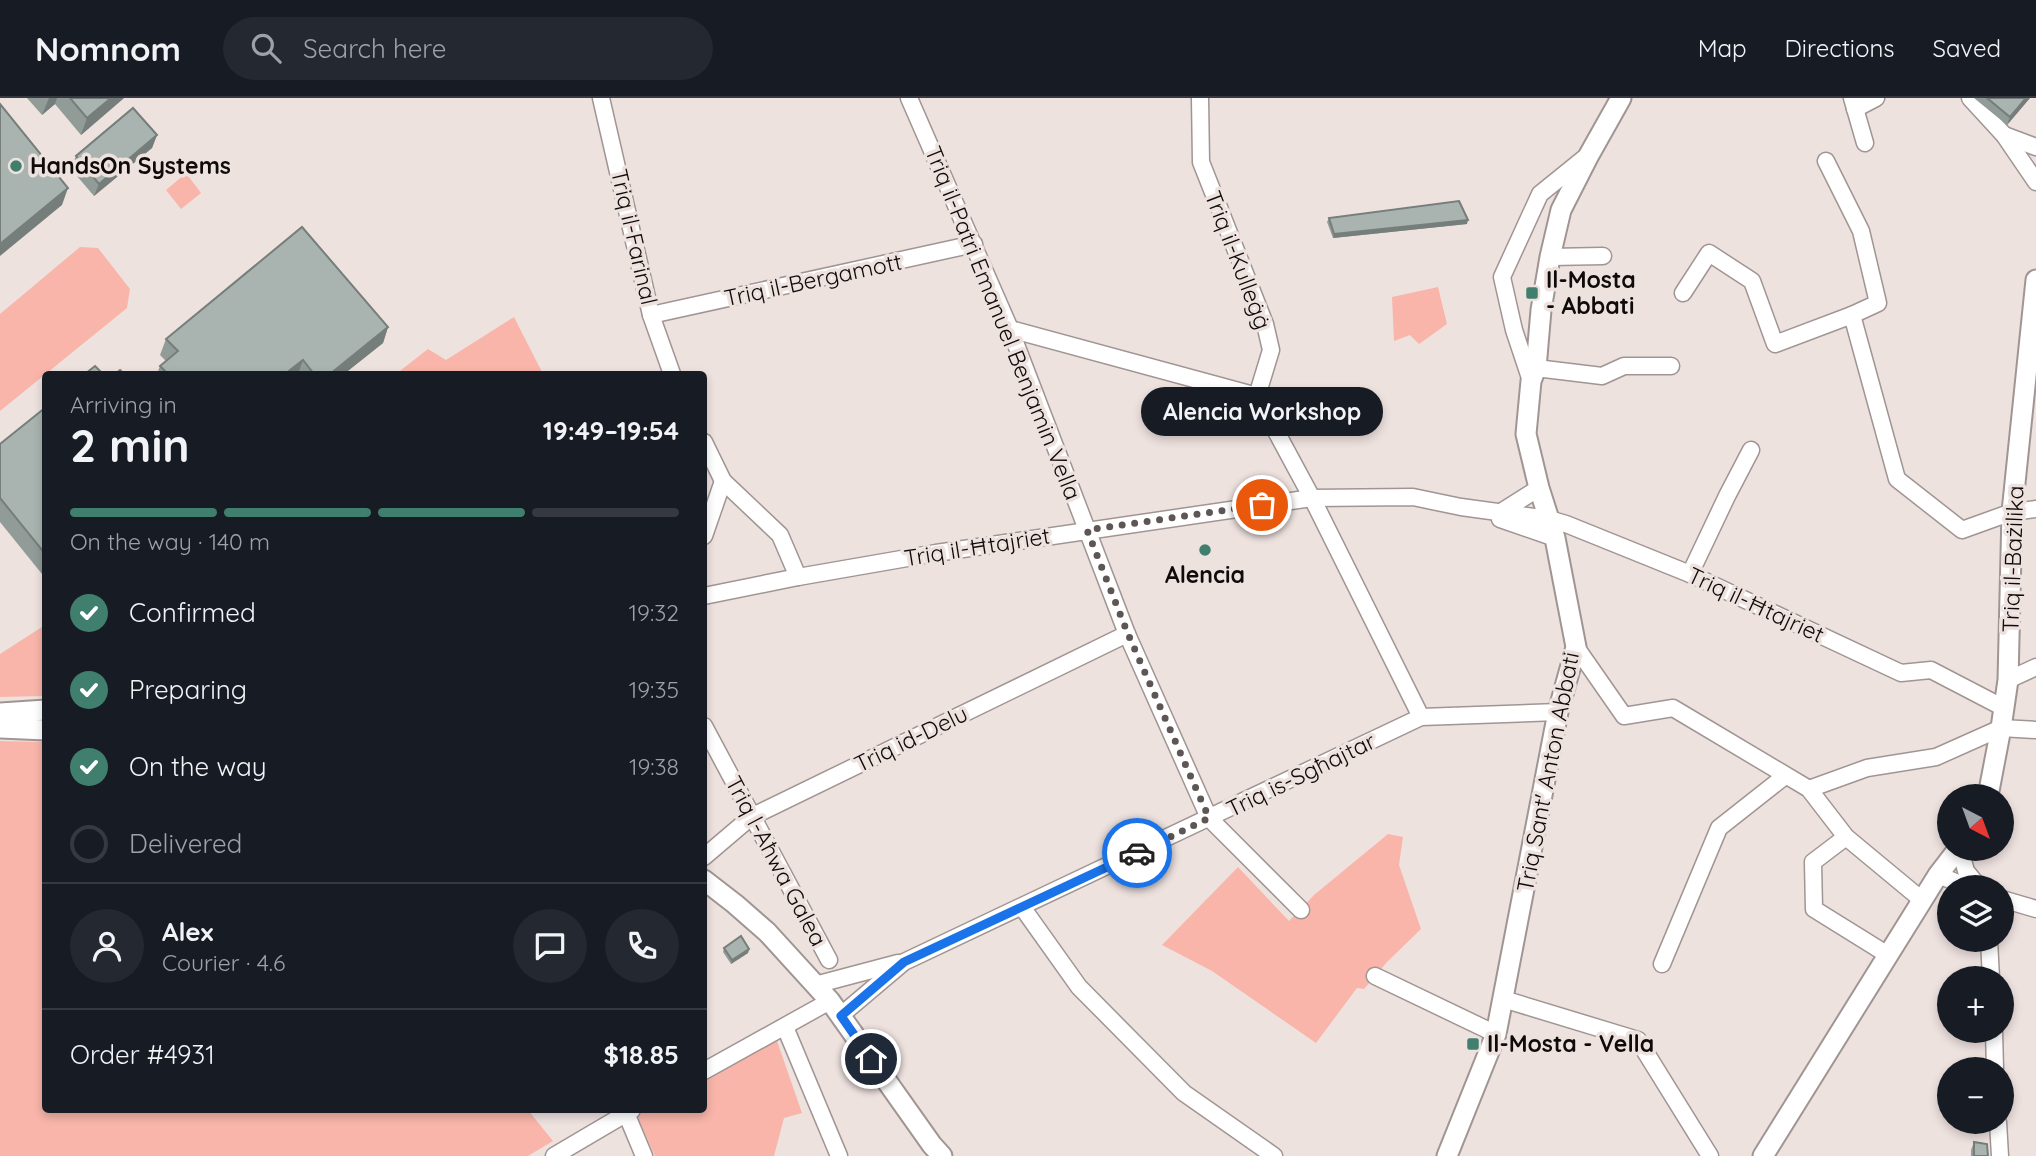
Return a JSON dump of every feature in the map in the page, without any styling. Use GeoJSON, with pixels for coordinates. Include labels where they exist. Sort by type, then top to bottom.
{"type":"FeatureCollection","features":[{"type":"Feature","properties":{"kind":"street","name":"Triq il-Farinal"},"geometry":{"type":"LineString","coordinates":[[601,98],[651,315],[671,371]]}},
{"type":"Feature","properties":{"kind":"street","name":"Triq il-Patri Emanuel Benjamin Vella"},"geometry":{"type":"LineString","coordinates":[[909,98],[1010,329],[1128,634],[1209,818]]}},
{"type":"Feature","properties":{"kind":"street","name":"Triq il-Kulleġġ"},"geometry":{"type":"LineString","coordinates":[[1200,98],[1200,162],[1265,324],[1271,350],[1257,396]]}},
{"type":"Feature","properties":{"kind":"street","name":"Triq Sant' Anton Abbati"},"geometry":{"type":"LineString","coordinates":[[1447,1156],[1496,1034],[1558,712],[1576,647],[1552,528],[1526,434],[1550,257],[1562,210],[1621,98]]}},
{"type":"Feature","properties":{"kind":"street"},"geometry":{"type":"LineString","coordinates":[[1865,143],[1854,103],[1876,98]]}},
{"type":"Feature","properties":{"kind":"street"},"geometry":{"type":"LineString","coordinates":[[1970,98],[2004,135],[2036,182]]}},
{"type":"Feature","properties":{"kind":"street"},"geometry":{"type":"LineString","coordinates":[[2004,135],[2036,147]]}},
{"type":"Feature","properties":{"kind":"street","name":"Triq Sant' Anton Abbati"},"geometry":{"type":"LineString","coordinates":[[1533,375],[1514,330],[1502,277],[1540,194],[1589,155]]}},
{"type":"Feature","properties":{"kind":"street"},"geometry":{"type":"LineString","coordinates":[[1683,293],[1709,253],[1752,281],[1775,344],[1878,303],[1861,231],[1826,161]]}},
{"type":"Feature","properties":{"kind":"street","name":"Triq il-Bergamott"},"geometry":{"type":"LineString","coordinates":[[651,315],[974,244]]}},
{"type":"Feature","properties":{"kind":"street"},"geometry":{"type":"LineString","coordinates":[[1550,257],[1603,256]]}},
{"type":"Feature","properties":{"kind":"street","name":"Triq il-Bażilika"},"geometry":{"type":"LineString","coordinates":[[1990,784],[2008,680],[2012,512],[2036,280]]}},
{"type":"Feature","properties":{"kind":"street"},"geometry":{"type":"LineString","coordinates":[[1852,314],[1897,480],[1962,530],[2012,512],[2036,509]]}},
{"type":"Feature","properties":{"kind":"street"},"geometry":{"type":"LineString","coordinates":[[1010,329],[1257,396],[1312,498],[1421,717]]}},
{"type":"Feature","properties":{"kind":"street"},"geometry":{"type":"LineString","coordinates":[[1533,375],[1602,376],[1624,366],[1671,366]]}},
{"type":"Feature","properties":{"kind":"street"},"geometry":{"type":"LineString","coordinates":[[707,448],[723,481],[780,535],[798,576]]}},
{"type":"Feature","properties":{"kind":"street"},"geometry":{"type":"LineString","coordinates":[[1690,574],[1751,450]]}},
{"type":"Feature","properties":{"kind":"street"},"geometry":{"type":"LineString","coordinates":[[707,528],[723,481]]}},
{"type":"Feature","properties":{"kind":"street"},"geometry":{"type":"LineString","coordinates":[[1501,512],[1539,488]]}},
{"type":"Feature","properties":{"kind":"street","name":"Triq il-Ħtajriet"},"geometry":{"type":"LineString","coordinates":[[707,595],[798,576],[936,553],[1312,498],[1413,498],[1552,528]]}},
{"type":"Feature","properties":{"kind":"street","name":"Triq il-Ħtajriet"},"geometry":{"type":"LineString","coordinates":[[1461,507],[1501,512],[1690,574],[1901,673],[1931,670],[2004,708]]}},
{"type":"Feature","properties":{"kind":"street","name":"Triq id-Delu"},"geometry":{"type":"LineString","coordinates":[[707,854],[751,817],[1128,634]]}},
{"type":"Feature","properties":{"kind":"street"},"geometry":{"type":"LineString","coordinates":[[1576,647],[1624,716],[1673,708],[1809,789],[1846,837],[1922,900]]}},
{"type":"Feature","properties":{"kind":"street"},"geometry":{"type":"LineString","coordinates":[[2008,680],[2036,667]]}},
{"type":"Feature","properties":{"kind":"street"},"geometry":{"type":"LineString","coordinates":[[0,713],[42,710]]}},
{"type":"Feature","properties":{"kind":"street","name":"Triq is-Sgħajtar"},"geometry":{"type":"LineString","coordinates":[[707,1069],[785,1027],[835,1009],[904,962],[1421,717],[1558,712]]}},
{"type":"Feature","properties":{"kind":"street"},"geometry":{"type":"LineString","coordinates":[[0,728],[42,730]]}},
{"type":"Feature","properties":{"kind":"street"},"geometry":{"type":"LineString","coordinates":[[1809,789],[1867,768],[1936,757],[2001,728],[2036,730]]}},
{"type":"Feature","properties":{"kind":"street","name":"Triq l-Aħwa Galea"},"geometry":{"type":"LineString","coordinates":[[707,732],[829,960]]}},
{"type":"Feature","properties":{"kind":"street"},"geometry":{"type":"LineString","coordinates":[[1662,964],[1719,828],[1785,776]]}},
{"type":"Feature","properties":{"kind":"street"},"geometry":{"type":"LineString","coordinates":[[1209,818],[1301,909]]}},
{"type":"Feature","properties":{"kind":"street"},"geometry":{"type":"LineString","coordinates":[[1846,837],[1813,862],[1814,909],[1888,955]]}},
{"type":"Feature","properties":{"kind":"street"},"geometry":{"type":"LineString","coordinates":[[1763,1156],[1938,874],[1949,861]]}},
{"type":"Feature","properties":{"kind":"street"},"geometry":{"type":"LineString","coordinates":[[707,882],[767,932],[815,985],[942,1156]]}},
{"type":"Feature","properties":{"kind":"street"},"geometry":{"type":"LineString","coordinates":[[2014,903],[2036,909]]}},
{"type":"Feature","properties":{"kind":"street"},"geometry":{"type":"LineString","coordinates":[[1023,907],[1079,987],[1184,1093],[1274,1156]]}},
{"type":"Feature","properties":{"kind":"street"},"geometry":{"type":"LineString","coordinates":[[815,985],[904,962]]}},
{"type":"Feature","properties":{"kind":"street"},"geometry":{"type":"LineString","coordinates":[[1375,976],[1496,1034]]}},
{"type":"Feature","properties":{"kind":"street"},"geometry":{"type":"LineString","coordinates":[[1503,999],[1638,1040],[1710,1156]]}},
{"type":"Feature","properties":{"kind":"street"},"geometry":{"type":"LineString","coordinates":[[785,1027],[839,1156]]}},
{"type":"Feature","properties":{"kind":"street"},"geometry":{"type":"LineString","coordinates":[[554,1156],[626,1113]]}},
{"type":"Feature","properties":{"kind":"street"},"geometry":{"type":"LineString","coordinates":[[630,1113],[643,1156]]}},
{"type":"Feature","properties":{"kind":"street"},"geometry":{"type":"LineString","coordinates":[[1999,1134],[2000,1156]]}},
{"type":"Feature","properties":{"kind":"shaded area"},"geometry":{"type":"Polygon","coordinates":[[[186,173],[201,193],[181,209],[166,190],[186,173]]]}},
{"type":"Feature","properties":{"kind":"shaded area"},"geometry":{"type":"Polygon","coordinates":[[[80,247],[98,248],[130,289],[127,308],[49,371],[42,371],[42,377],[0,411],[0,314],[80,247]]]}},
{"type":"Feature","properties":{"kind":"shaded area"},"geometry":{"type":"Polygon","coordinates":[[[1438,287],[1447,324],[1419,344],[1410,335],[1394,341],[1392,297],[1438,287]]]}},
{"type":"Feature","properties":{"kind":"shaded area"},"geometry":{"type":"Polygon","coordinates":[[[514,317],[541,371],[400,371],[428,349],[446,360],[514,317]]]}},
{"type":"Feature","properties":{"kind":"shaded area"},"geometry":{"type":"Polygon","coordinates":[[[42,627],[42,696],[0,697],[0,654],[42,627]]]}},
{"type":"Feature","properties":{"kind":"shaded area"},"geometry":{"type":"Polygon","coordinates":[[[0,741],[42,742],[42,1113],[530,1113],[553,1141],[528,1156],[0,1156],[0,741]]]}},
{"type":"Feature","properties":{"kind":"shaded area"},"geometry":{"type":"Polygon","coordinates":[[[1388,834],[1403,837],[1399,865],[1421,929],[1364,989],[1357,988],[1316,1043],[1212,971],[1162,945],[1238,867],[1289,921],[1314,895],[1388,834]]]}},
{"type":"Feature","properties":{"kind":"shaded area"},"geometry":{"type":"Polygon","coordinates":[[[776,1038],[802,1113],[784,1118],[774,1156],[655,1156],[636,1113],[707,1113],[707,1075],[776,1038]]]}},
{"type":"Feature","properties":{"kind":"building"},"geometry":{"type":"Polygon","coordinates":[[[70,98],[111,98],[87,118],[70,98]]]}},
{"type":"Feature","properties":{"kind":"building"},"geometry":{"type":"Polygon","coordinates":[[[1987,98],[2026,98],[2010,117],[1987,98]]]}},
{"type":"Feature","properties":{"kind":"building","name":"HandsOn Systems"},"geometry":{"type":"Polygon","coordinates":[[[0,104],[68,188],[0,244],[0,104]]]}},
{"type":"Feature","properties":{"kind":"building"},"geometry":{"type":"Polygon","coordinates":[[[133,108],[157,135],[99,184],[76,156],[133,108]]]}},
{"type":"Feature","properties":{"kind":"building"},"geometry":{"type":"Polygon","coordinates":[[[1459,201],[1468,220],[1334,234],[1329,218],[1459,201]]]}},
{"type":"Feature","properties":{"kind":"building"},"geometry":{"type":"Polygon","coordinates":[[[302,227],[388,327],[334,371],[312,371],[303,360],[289,371],[165,371],[160,366],[178,351],[166,339],[302,227]]]}},
{"type":"Feature","properties":{"kind":"building"},"geometry":{"type":"Polygon","coordinates":[[[42,410],[42,550],[0,498],[0,444],[42,410]]]}},
{"type":"Feature","properties":{"kind":"building"},"geometry":{"type":"Polygon","coordinates":[[[741,936],[749,949],[732,960],[724,948],[741,936]]]}},
{"type":"Feature","properties":{"kind":"building"},"geometry":{"type":"Polygon","coordinates":[[[1974,1142],[1987,1144],[1988,1156],[1974,1156],[1974,1142]]]}},
{"type":"Feature","properties":{"kind":"way so far"},"geometry":{"type":"LineString","coordinates":[[1137,853],[1209,818],[1128,634],[1087,530],[1262,505]]}},
{"type":"Feature","properties":{"kind":"place","name":"HandsOn Systems"},"geometry":{"type":"Point","coordinates":[16,166]}},
{"type":"Feature","properties":{"kind":"place","name":"Il-Mosta - Abbati"},"geometry":{"type":"Point","coordinates":[1532,293]}},
{"type":"Feature","properties":{"kind":"place","name":"Alencia Workshop"},"geometry":{"type":"Point","coordinates":[1262,505]}},
{"type":"Feature","properties":{"kind":"place","name":"Alencia"},"geometry":{"type":"Point","coordinates":[1205,550]}},
{"type":"Feature","properties":{"kind":"place","name":"Il-Mosta - Vella"},"geometry":{"type":"Point","coordinates":[1473,1044]}},
{"type":"Feature","properties":{"kind":"route"},"geometry":{"type":"LineString","coordinates":[[871,1059],[841,1016],[904,962],[1137,853]]}}]}
